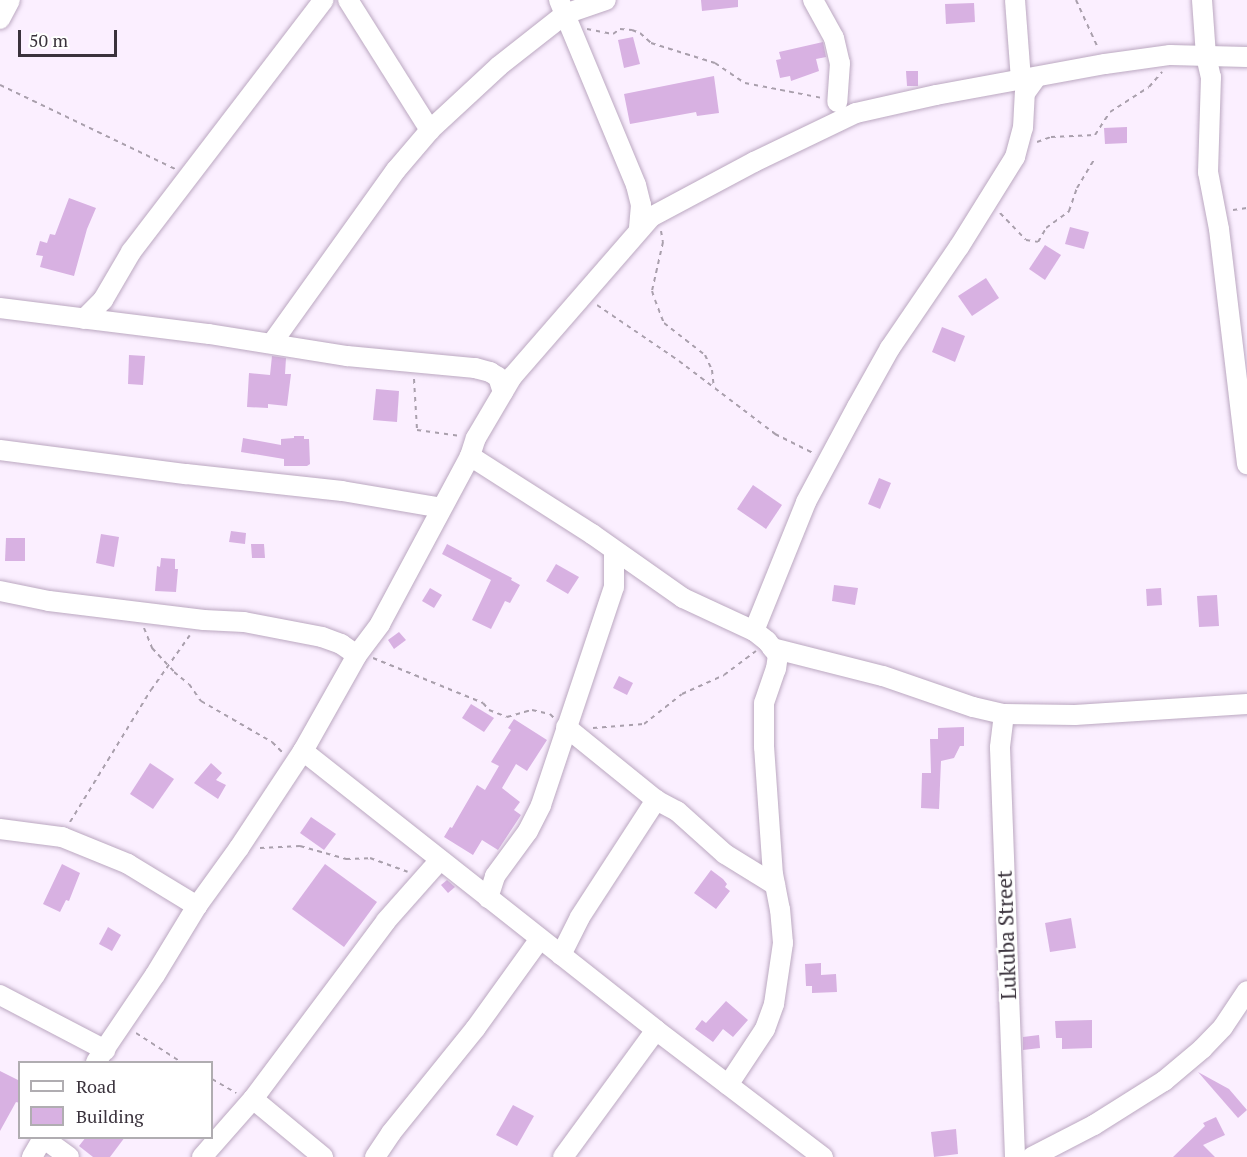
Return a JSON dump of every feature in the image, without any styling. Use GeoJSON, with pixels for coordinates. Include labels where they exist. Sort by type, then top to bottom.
{"type":"FeatureCollection","features":[{"type":"Feature","properties":{"kind":"street"},"geometry":{"type":"LineString","coordinates":[[0,19],[10,0]]}},
{"type":"Feature","properties":{"kind":"street"},"geometry":{"type":"LineString","coordinates":[[84,319],[104,300],[131,252],[324,0]]}},
{"type":"Feature","properties":{"kind":"street"},"geometry":{"type":"LineString","coordinates":[[348,0],[430,130]]}},
{"type":"Feature","properties":{"kind":"street"},"geometry":{"type":"LineString","coordinates":[[272,343],[396,170],[430,130],[499,66],[565,13],[606,0]]}},
{"type":"Feature","properties":{"kind":"street"},"geometry":{"type":"LineString","coordinates":[[813,0],[834,38],[840,63],[837,102]]}},
{"type":"Feature","properties":{"kind":"street"},"geometry":{"type":"LineString","coordinates":[[765,640],[803,510],[890,348],[1015,157],[1023,128],[1025,93],[1029,79],[1015,0]]}},
{"type":"Feature","properties":{"kind":"street"},"geometry":{"type":"LineString","coordinates":[[1202,0],[1211,100],[1208,172],[1219,229],[1244,422],[1247,464]]}},
{"type":"Feature","properties":{"kind":"street"},"geometry":{"type":"LineString","coordinates":[[565,13],[636,185],[645,223]]}},
{"type":"Feature","properties":{"kind":"street"},"geometry":{"type":"LineString","coordinates":[[0,995],[101,1056],[197,906],[239,848],[299,756],[357,648],[402,586],[502,392],[520,366],[645,223],[754,162],[856,113],[936,94],[1105,64],[1170,55],[1247,57]]}},
{"type":"Feature","properties":{"kind":"street"},"geometry":{"type":"LineString","coordinates":[[0,308],[272,343],[347,356],[490,372],[520,366]]}},
{"type":"Feature","properties":{"kind":"street"},"geometry":{"type":"LineString","coordinates":[[490,372],[498,377],[502,392]]}},
{"type":"Feature","properties":{"kind":"street"},"geometry":{"type":"LineString","coordinates":[[473,447],[614,552],[683,598],[765,640],[883,676],[973,707],[1004,714],[1075,715],[1247,704]]}},
{"type":"Feature","properties":{"kind":"street"},"geometry":{"type":"LineString","coordinates":[[0,450],[175,473],[342,491],[442,508]]}},
{"type":"Feature","properties":{"kind":"street"},"geometry":{"type":"LineString","coordinates":[[488,898],[495,876],[528,831],[541,805],[571,731],[614,587],[614,552]]}},
{"type":"Feature","properties":{"kind":"street"},"geometry":{"type":"LineString","coordinates":[[0,591],[49,601],[204,620],[244,622],[322,637],[357,648]]}},
{"type":"Feature","properties":{"kind":"street"},"geometry":{"type":"LineString","coordinates":[[728,1085],[765,1029],[774,1004],[783,943],[775,885],[764,747],[764,703],[766,690],[776,669],[778,655],[765,640]]}},
{"type":"Feature","properties":{"kind":"street","name":"Lukuba Street"},"geometry":{"type":"LineString","coordinates":[[1004,714],[1000,748],[1015,1157]]}},
{"type":"Feature","properties":{"kind":"street"},"geometry":{"type":"LineString","coordinates":[[571,731],[656,800],[677,811],[725,854],[775,885]]}},
{"type":"Feature","properties":{"kind":"street"},"geometry":{"type":"LineString","coordinates":[[299,756],[434,866],[488,898],[816,1155]]}},
{"type":"Feature","properties":{"kind":"street"},"geometry":{"type":"LineString","coordinates":[[561,955],[580,917],[656,800]]}},
{"type":"Feature","properties":{"kind":"street"},"geometry":{"type":"LineString","coordinates":[[0,829],[62,837],[128,864],[197,906]]}},
{"type":"Feature","properties":{"kind":"street"},"geometry":{"type":"LineString","coordinates":[[202,1157],[253,1099],[353,964],[434,866]]}},
{"type":"Feature","properties":{"kind":"street"},"geometry":{"type":"LineString","coordinates":[[375,1157],[391,1133],[475,1029],[540,939]]}},
{"type":"Feature","properties":{"kind":"street"},"geometry":{"type":"LineString","coordinates":[[1032,1157],[1094,1125],[1164,1081],[1216,1034],[1247,991]]}},
{"type":"Feature","properties":{"kind":"street"},"geometry":{"type":"LineString","coordinates":[[563,1157],[656,1030]]}},
{"type":"Feature","properties":{"kind":"street"},"geometry":{"type":"LineString","coordinates":[[253,1099],[322,1157]]}},
{"type":"Feature","properties":{"kind":"street"},"geometry":{"type":"LineString","coordinates":[[32,1157],[42,1139]]}},
{"type":"Feature","properties":{"kind":"street"},"geometry":{"type":"LineString","coordinates":[[44,1139],[69,1157]]}},
{"type":"Feature","properties":{"kind":"path"},"geometry":{"type":"LineString","coordinates":[[1076,0],[1105,64]]}},
{"type":"Feature","properties":{"kind":"path"},"geometry":{"type":"LineString","coordinates":[[565,13],[613,34],[620,29],[640,33],[651,43],[714,63],[745,83],[837,102]]}},
{"type":"Feature","properties":{"kind":"path"},"geometry":{"type":"LineString","coordinates":[[1015,157],[1044,138],[1095,135],[1110,112],[1155,81],[1170,55]]}},
{"type":"Feature","properties":{"kind":"path"},"geometry":{"type":"LineString","coordinates":[[0,85],[189,175]]}},
{"type":"Feature","properties":{"kind":"path"},"geometry":{"type":"LineString","coordinates":[[987,200],[1026,240],[1038,242],[1047,228],[1069,211],[1077,188],[1094,160]]}},
{"type":"Feature","properties":{"kind":"path"},"geometry":{"type":"LineString","coordinates":[[645,223],[661,231],[663,242],[652,291],[664,323],[705,355],[712,370],[714,389]]}},
{"type":"Feature","properties":{"kind":"path"},"geometry":{"type":"LineString","coordinates":[[582,297],[679,362],[775,434],[804,450],[829,460]]}},
{"type":"Feature","properties":{"kind":"path"},"geometry":{"type":"LineString","coordinates":[[412,362],[417,430],[473,447]]}},
{"type":"Feature","properties":{"kind":"path"},"geometry":{"type":"LineString","coordinates":[[141,611],[148,641],[168,666],[186,680],[208,706],[299,756]]}},
{"type":"Feature","properties":{"kind":"path"},"geometry":{"type":"LineString","coordinates":[[62,837],[109,756],[190,634],[204,620]]}},
{"type":"Feature","properties":{"kind":"path"},"geometry":{"type":"LineString","coordinates":[[357,648],[379,662],[483,703],[499,714],[515,716],[532,710],[541,711],[571,731],[602,725],[644,724],[682,694],[733,669],[765,640]]}},
{"type":"Feature","properties":{"kind":"path"},"geometry":{"type":"LineString","coordinates":[[239,848],[300,846],[346,859],[370,858],[405,872],[434,866]]}},
{"type":"Feature","properties":{"kind":"path"},"geometry":{"type":"LineString","coordinates":[[121,1025],[179,1061]]}},
{"type":"Feature","properties":{"kind":"path"},"geometry":{"type":"LineString","coordinates":[[213,1079],[253,1099]]}},
{"type":"Feature","properties":{"kind":"building"},"geometry":{"type":"Polygon","coordinates":[[[701,0],[738,0],[738,7],[702,11],[701,0]]]}},
{"type":"Feature","properties":{"kind":"building"},"geometry":{"type":"Polygon","coordinates":[[[974,3],[975,22],[946,24],[945,4],[974,3]]]}},
{"type":"Feature","properties":{"kind":"building"},"geometry":{"type":"Polygon","coordinates":[[[633,37],[640,64],[624,68],[618,40],[633,37]]]}},
{"type":"Feature","properties":{"kind":"building"},"geometry":{"type":"Polygon","coordinates":[[[823,42],[826,57],[816,59],[819,71],[791,81],[790,76],[780,78],[776,60],[781,59],[779,52],[823,42]]]}},
{"type":"Feature","properties":{"kind":"building"},"geometry":{"type":"Polygon","coordinates":[[[906,71],[918,71],[918,86],[907,86],[906,71]]]}},
{"type":"Feature","properties":{"kind":"building"},"geometry":{"type":"Polygon","coordinates":[[[714,76],[719,113],[697,116],[696,112],[630,124],[624,94],[714,76]]]}},
{"type":"Feature","properties":{"kind":"building"},"geometry":{"type":"Polygon","coordinates":[[[1127,127],[1127,143],[1105,144],[1104,128],[1127,127]]]}},
{"type":"Feature","properties":{"kind":"building"},"geometry":{"type":"Polygon","coordinates":[[[69,198],[96,208],[87,229],[74,276],[40,267],[43,256],[36,255],[40,241],[47,243],[50,234],[55,235],[69,198]]]}},
{"type":"Feature","properties":{"kind":"building"},"geometry":{"type":"Polygon","coordinates":[[[1070,227],[1089,232],[1084,249],[1065,244],[1070,227]]]}},
{"type":"Feature","properties":{"kind":"building"},"geometry":{"type":"Polygon","coordinates":[[[1045,245],[1061,255],[1045,280],[1029,269],[1045,245]]]}},
{"type":"Feature","properties":{"kind":"building"},"geometry":{"type":"Polygon","coordinates":[[[986,278],[999,298],[972,316],[958,296],[986,278]]]}},
{"type":"Feature","properties":{"kind":"building"},"geometry":{"type":"Polygon","coordinates":[[[942,327],[965,336],[955,362],[932,352],[942,327]]]}},
{"type":"Feature","properties":{"kind":"building"},"geometry":{"type":"Polygon","coordinates":[[[129,355],[145,356],[143,385],[128,384],[129,355]]]}},
{"type":"Feature","properties":{"kind":"building"},"geometry":{"type":"Polygon","coordinates":[[[272,356],[286,358],[285,374],[291,374],[287,406],[268,404],[268,408],[247,407],[249,373],[270,375],[272,356]]]}},
{"type":"Feature","properties":{"kind":"building"},"geometry":{"type":"Polygon","coordinates":[[[376,389],[399,391],[397,422],[373,420],[376,389]]]}},
{"type":"Feature","properties":{"kind":"building"},"geometry":{"type":"Polygon","coordinates":[[[294,436],[304,436],[304,439],[309,439],[310,464],[307,466],[284,466],[284,459],[241,452],[243,438],[281,445],[281,439],[294,438],[294,436]]]}},
{"type":"Feature","properties":{"kind":"building"},"geometry":{"type":"Polygon","coordinates":[[[879,478],[891,483],[880,509],[868,504],[879,478]]]}},
{"type":"Feature","properties":{"kind":"building"},"geometry":{"type":"Polygon","coordinates":[[[753,485],[782,505],[766,529],[737,509],[753,485]]]}},
{"type":"Feature","properties":{"kind":"building"},"geometry":{"type":"Polygon","coordinates":[[[231,531],[246,533],[245,544],[229,542],[231,531]]]}},
{"type":"Feature","properties":{"kind":"building"},"geometry":{"type":"Polygon","coordinates":[[[101,534],[119,537],[114,567],[96,563],[101,534]]]}},
{"type":"Feature","properties":{"kind":"building"},"geometry":{"type":"Polygon","coordinates":[[[6,538],[25,538],[25,561],[5,561],[6,538]]]}},
{"type":"Feature","properties":{"kind":"building"},"geometry":{"type":"Polygon","coordinates":[[[251,544],[264,544],[265,558],[252,558],[251,544]]]}},
{"type":"Feature","properties":{"kind":"building"},"geometry":{"type":"Polygon","coordinates":[[[447,544],[512,578],[511,580],[520,585],[510,603],[505,601],[491,629],[472,620],[491,580],[442,554],[447,544]]]}},
{"type":"Feature","properties":{"kind":"building"},"geometry":{"type":"Polygon","coordinates":[[[161,558],[175,559],[175,569],[178,569],[176,592],[155,591],[157,566],[160,567],[161,558]]]}},
{"type":"Feature","properties":{"kind":"building"},"geometry":{"type":"Polygon","coordinates":[[[556,564],[579,577],[568,594],[546,581],[556,564]]]}},
{"type":"Feature","properties":{"kind":"building"},"geometry":{"type":"Polygon","coordinates":[[[834,585],[858,588],[855,605],[832,601],[834,585]]]}},
{"type":"Feature","properties":{"kind":"building"},"geometry":{"type":"Polygon","coordinates":[[[430,588],[442,595],[434,608],[422,601],[430,588]]]}},
{"type":"Feature","properties":{"kind":"building"},"geometry":{"type":"Polygon","coordinates":[[[1161,588],[1162,605],[1147,606],[1146,589],[1161,588]]]}},
{"type":"Feature","properties":{"kind":"building"},"geometry":{"type":"Polygon","coordinates":[[[1217,595],[1219,626],[1199,627],[1197,596],[1217,595]]]}},
{"type":"Feature","properties":{"kind":"building"},"geometry":{"type":"Polygon","coordinates":[[[399,632],[406,640],[394,649],[388,640],[399,632]]]}},
{"type":"Feature","properties":{"kind":"building"},"geometry":{"type":"Polygon","coordinates":[[[619,676],[633,683],[627,695],[613,688],[619,676]]]}},
{"type":"Feature","properties":{"kind":"building"},"geometry":{"type":"Polygon","coordinates":[[[471,704],[494,718],[484,732],[462,718],[471,704]]]}},
{"type":"Feature","properties":{"kind":"building"},"geometry":{"type":"Polygon","coordinates":[[[514,719],[547,740],[527,771],[516,764],[502,788],[520,802],[514,810],[521,815],[498,850],[482,840],[473,855],[444,837],[450,827],[452,828],[477,785],[485,790],[499,766],[491,762],[511,730],[508,728],[514,719]]]}},
{"type":"Feature","properties":{"kind":"building"},"geometry":{"type":"Polygon","coordinates":[[[964,727],[964,746],[960,746],[954,758],[941,761],[939,809],[921,808],[922,773],[931,773],[930,739],[938,739],[938,728],[964,727]]]}},
{"type":"Feature","properties":{"kind":"building"},"geometry":{"type":"Polygon","coordinates":[[[150,763],[174,779],[153,809],[130,794],[150,763]]]}},
{"type":"Feature","properties":{"kind":"building"},"geometry":{"type":"Polygon","coordinates":[[[211,763],[222,773],[216,780],[226,785],[218,799],[194,783],[211,763]]]}},
{"type":"Feature","properties":{"kind":"building"},"geometry":{"type":"Polygon","coordinates":[[[311,817],[336,834],[324,850],[300,833],[311,817]]]}},
{"type":"Feature","properties":{"kind":"building"},"geometry":{"type":"Polygon","coordinates":[[[62,864],[80,873],[69,901],[66,900],[60,912],[43,904],[62,864]]]}},
{"type":"Feature","properties":{"kind":"building"},"geometry":{"type":"Polygon","coordinates":[[[325,864],[377,902],[344,947],[292,909],[325,864]]]}},
{"type":"Feature","properties":{"kind":"building"},"geometry":{"type":"Polygon","coordinates":[[[711,870],[723,879],[727,884],[725,887],[730,891],[716,909],[694,893],[711,870]]]}},
{"type":"Feature","properties":{"kind":"building"},"geometry":{"type":"Polygon","coordinates":[[[447,880],[455,887],[448,893],[441,885],[447,880]]]}},
{"type":"Feature","properties":{"kind":"building"},"geometry":{"type":"Polygon","coordinates":[[[1071,918],[1076,948],[1050,952],[1045,923],[1071,918]]]}},
{"type":"Feature","properties":{"kind":"building"},"geometry":{"type":"Polygon","coordinates":[[[108,927],[121,935],[112,951],[99,944],[108,927]]]}},
{"type":"Feature","properties":{"kind":"building"},"geometry":{"type":"Polygon","coordinates":[[[821,963],[821,975],[836,974],[837,992],[812,993],[812,986],[806,986],[805,964],[821,963]]]}},
{"type":"Feature","properties":{"kind":"building"},"geometry":{"type":"Polygon","coordinates":[[[726,1001],[748,1020],[733,1037],[723,1029],[713,1042],[695,1029],[702,1020],[706,1023],[726,1001]]]}},
{"type":"Feature","properties":{"kind":"building"},"geometry":{"type":"Polygon","coordinates":[[[1092,1020],[1092,1048],[1062,1049],[1062,1038],[1056,1038],[1055,1021],[1092,1020]]]}},
{"type":"Feature","properties":{"kind":"building"},"geometry":{"type":"Polygon","coordinates":[[[1039,1035],[1040,1048],[1023,1050],[1023,1037],[1039,1035]]]}},
{"type":"Feature","properties":{"kind":"building"},"geometry":{"type":"Polygon","coordinates":[[[0,1071],[18,1080],[18,1102],[16,1102],[0,1131],[0,1071]]]}},
{"type":"Feature","properties":{"kind":"building"},"geometry":{"type":"Polygon","coordinates":[[[1198,1072],[1229,1089],[1247,1110],[1238,1118],[1198,1072]]]}},
{"type":"Feature","properties":{"kind":"building"},"geometry":{"type":"Polygon","coordinates":[[[513,1105],[534,1116],[517,1146],[496,1135],[513,1105]]]}},
{"type":"Feature","properties":{"kind":"building"},"geometry":{"type":"Polygon","coordinates":[[[1216,1117],[1225,1135],[1203,1145],[1215,1157],[1173,1157],[1205,1126],[1203,1123],[1216,1117]]]}},
{"type":"Feature","properties":{"kind":"building"},"geometry":{"type":"Polygon","coordinates":[[[956,1129],[958,1154],[934,1157],[931,1132],[956,1129]]]}},
{"type":"Feature","properties":{"kind":"building"},"geometry":{"type":"Polygon","coordinates":[[[84,1139],[124,1139],[110,1157],[93,1157],[79,1146],[84,1139]]]}}]}
